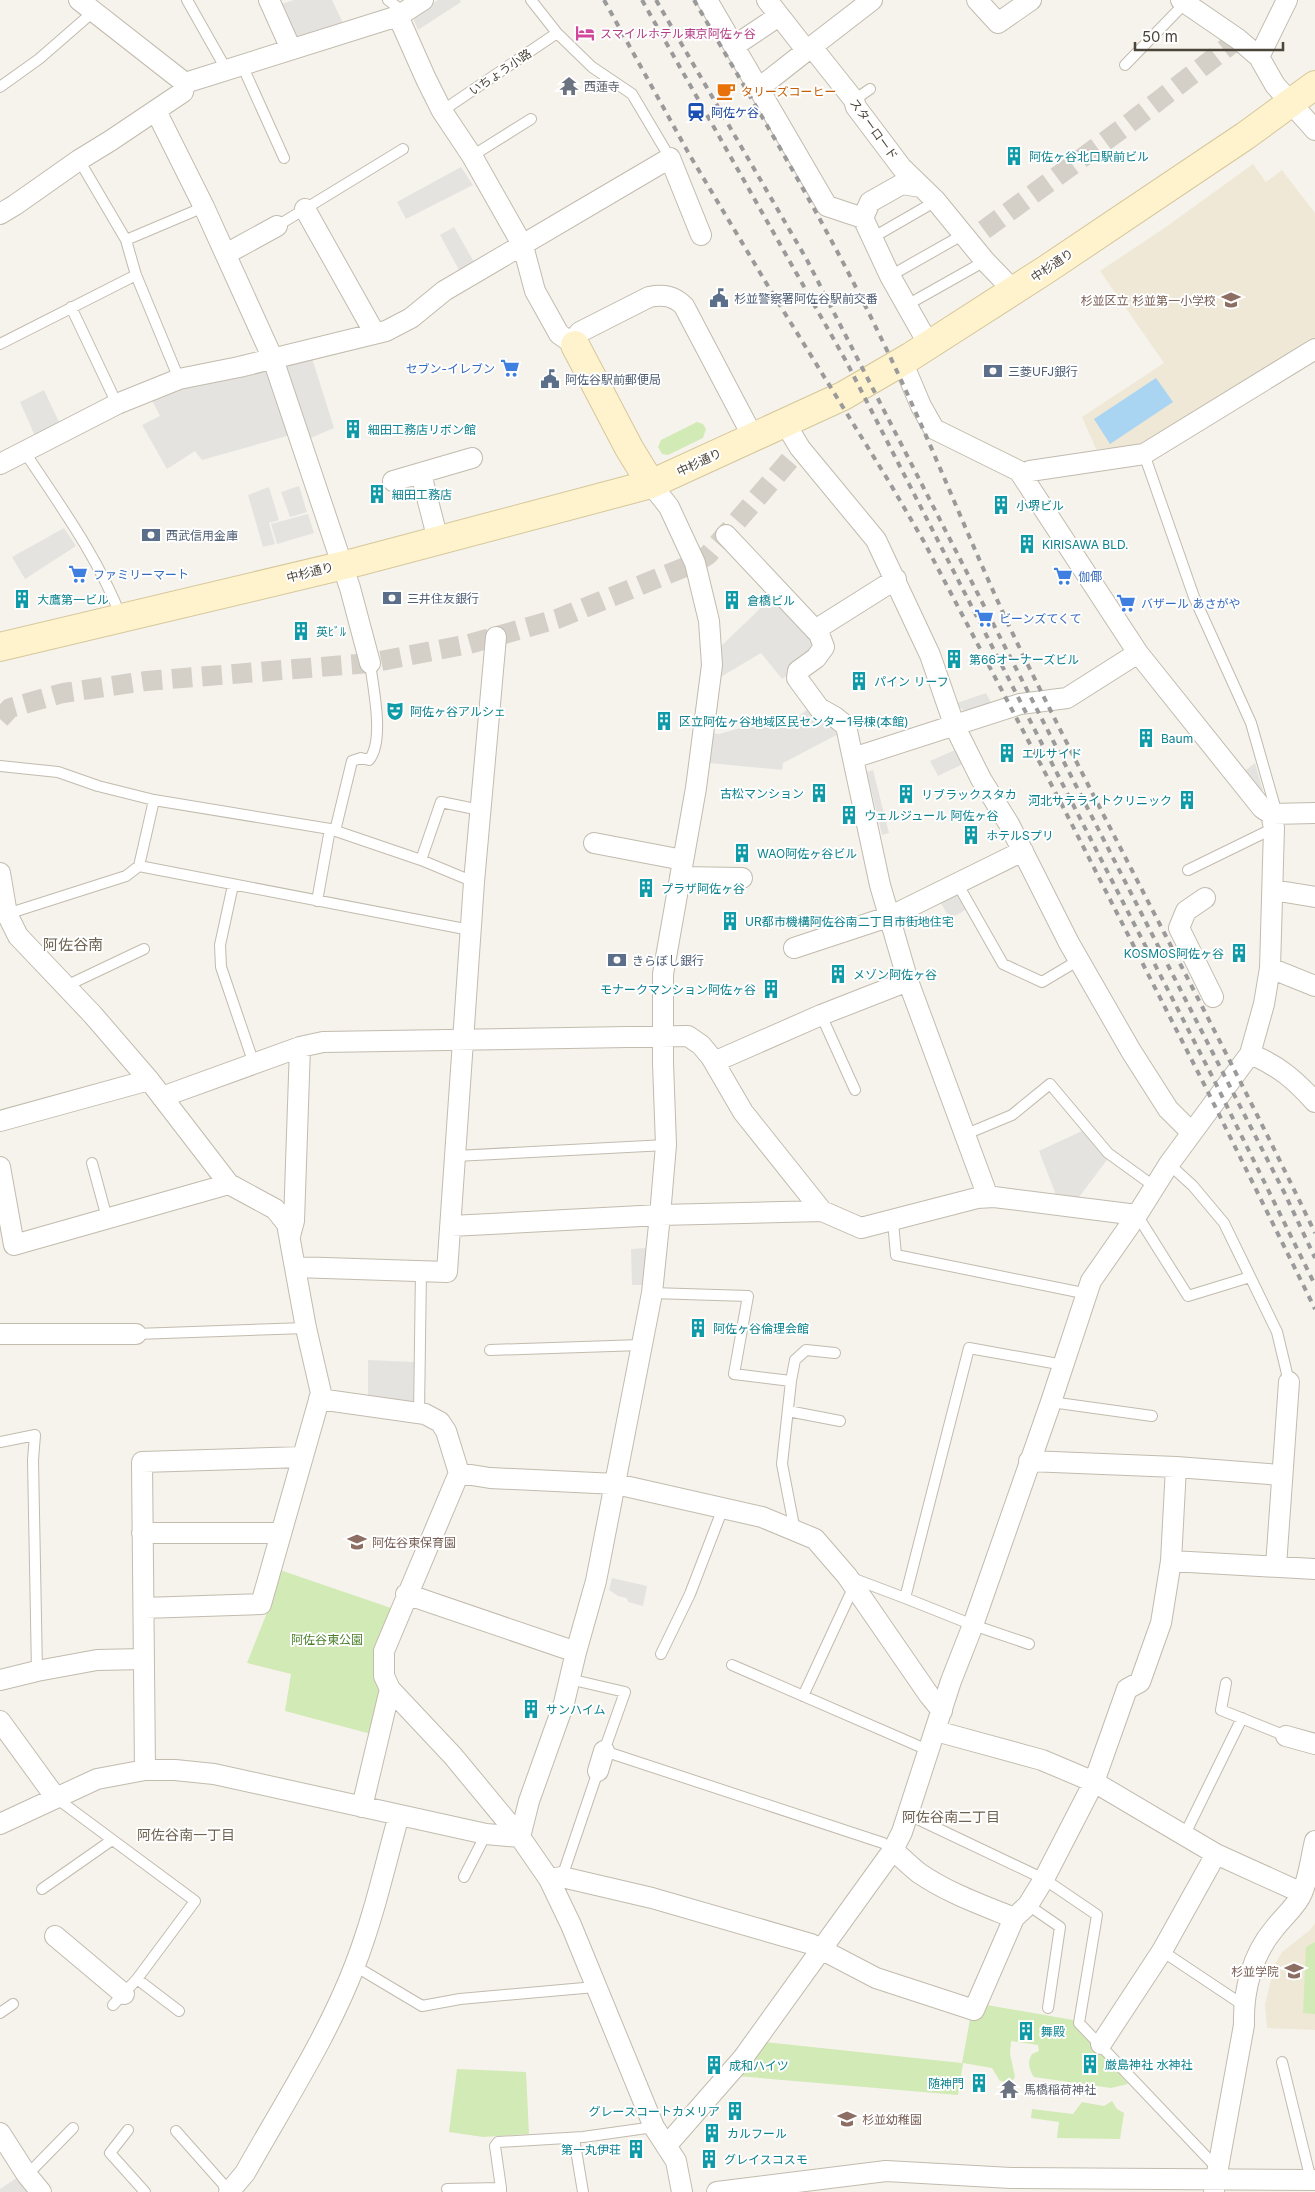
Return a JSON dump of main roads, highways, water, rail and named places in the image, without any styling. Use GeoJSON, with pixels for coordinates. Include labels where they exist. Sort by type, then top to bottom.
{"type":"FeatureCollection","features":[{"type":"Feature","properties":{"kind":"main road","name":"中杉通り"},"geometry":{"type":"LineString","coordinates":[[0,647],[341,564],[357,562],[651,484],[843,396],[929,345],[1014,291],[1245,136],[1315,85]]}},
{"type":"Feature","properties":{"kind":"main road"},"geometry":{"type":"LineString","coordinates":[[574,346],[629,448],[651,484]]}},
{"type":"Feature","properties":{"kind":"water"},"geometry":{"type":"Polygon","coordinates":[[[1156,378],[1173,402],[1110,444],[1094,419],[1156,378]]]}},
{"type":"Feature","properties":{"kind":"tunnel"},"geometry":{"type":"LineString","coordinates":[[984,230],[1127,125],[1238,39]]}},
{"type":"Feature","properties":{"kind":"tunnel"},"geometry":{"type":"LineString","coordinates":[[0,719],[10,708],[63,693],[146,681],[370,663],[469,644],[557,619],[695,563],[708,555],[800,448]]}},
{"type":"Feature","properties":{"kind":"railway"},"geometry":{"type":"LineString","coordinates":[[604,0],[689,154],[923,540],[1062,805],[1206,1088],[1315,1309]]}},
{"type":"Feature","properties":{"kind":"railway"},"geometry":{"type":"LineString","coordinates":[[642,0],[846,361],[1214,1080],[1315,1285]]}},
{"type":"Feature","properties":{"kind":"railway"},"geometry":{"type":"LineString","coordinates":[[656,0],[807,260],[1285,1194],[1315,1258]]}},
{"type":"Feature","properties":{"kind":"railway"},"geometry":{"type":"LineString","coordinates":[[694,0],[791,168],[861,296],[901,379],[1005,618],[1096,801],[1244,1088],[1315,1233]]}},
{"type":"Feature","properties":{"kind":"place","name":"スマイルホテル東京阿佐ヶ谷"},"geometry":{"type":"Point","coordinates":[585,33]}},
{"type":"Feature","properties":{"kind":"place","name":"西蓮寺"},"geometry":{"type":"Point","coordinates":[569,86]}},
{"type":"Feature","properties":{"kind":"place","name":"タリーズコーヒー"},"geometry":{"type":"Point","coordinates":[726,91]}},
{"type":"Feature","properties":{"kind":"place","name":"阿佐ケ谷"},"geometry":{"type":"Point","coordinates":[696,112]}},
{"type":"Feature","properties":{"kind":"place","name":"阿佐ヶ谷北口駅前ビル"},"geometry":{"type":"Point","coordinates":[1014,156]}},
{"type":"Feature","properties":{"kind":"place","name":"杉並警察署阿佐谷駅前交番"},"geometry":{"type":"Point","coordinates":[719,298]}},
{"type":"Feature","properties":{"kind":"place","name":"杉並区立 杉並第一小学校"},"geometry":{"type":"Point","coordinates":[1231,300]}},
{"type":"Feature","properties":{"kind":"place","name":"セブン-イレブン"},"geometry":{"type":"Point","coordinates":[510,368]}},
{"type":"Feature","properties":{"kind":"place","name":"三菱UFJ銀行"},"geometry":{"type":"Point","coordinates":[993,371]}},
{"type":"Feature","properties":{"kind":"place","name":"阿佐谷駅前郵便局"},"geometry":{"type":"Point","coordinates":[550,379]}},
{"type":"Feature","properties":{"kind":"place","name":"細田工務店リボン館"},"geometry":{"type":"Point","coordinates":[353,429]}},
{"type":"Feature","properties":{"kind":"place","name":"細田工務店"},"geometry":{"type":"Point","coordinates":[377,494]}},
{"type":"Feature","properties":{"kind":"place","name":"小堺ビル"},"geometry":{"type":"Point","coordinates":[1001,505]}},
{"type":"Feature","properties":{"kind":"place","name":"西武信用金庫"},"geometry":{"type":"Point","coordinates":[151,535]}},
{"type":"Feature","properties":{"kind":"place","name":"KIRISAWA BLD."},"geometry":{"type":"Point","coordinates":[1027,544]}},
{"type":"Feature","properties":{"kind":"place","name":"ファミリーマート"},"geometry":{"type":"Point","coordinates":[78,574]}},
{"type":"Feature","properties":{"kind":"place","name":"伽倻"},"geometry":{"type":"Point","coordinates":[1063,576]}},
{"type":"Feature","properties":{"kind":"place","name":"三井住友銀行"},"geometry":{"type":"Point","coordinates":[392,598]}},
{"type":"Feature","properties":{"kind":"place","name":"大鷹第一ビル"},"geometry":{"type":"Point","coordinates":[22,599]}},
{"type":"Feature","properties":{"kind":"place","name":"倉橋ビル"},"geometry":{"type":"Point","coordinates":[732,600]}},
{"type":"Feature","properties":{"kind":"place","name":"バザール あさがや"},"geometry":{"type":"Point","coordinates":[1126,603]}},
{"type":"Feature","properties":{"kind":"place","name":"ビーンズてくて"},"geometry":{"type":"Point","coordinates":[984,618]}},
{"type":"Feature","properties":{"kind":"place","name":"英ﾋﾞﾙ"},"geometry":{"type":"Point","coordinates":[301,631]}},
{"type":"Feature","properties":{"kind":"place","name":"第66オーナーズビル"},"geometry":{"type":"Point","coordinates":[954,659]}},
{"type":"Feature","properties":{"kind":"place","name":"パイン リーフ"},"geometry":{"type":"Point","coordinates":[859,681]}},
{"type":"Feature","properties":{"kind":"place","name":"阿佐ヶ谷アルシェ"},"geometry":{"type":"Point","coordinates":[395,711]}},
{"type":"Feature","properties":{"kind":"place","name":"区立阿佐ヶ谷地域区民センター1号棟(本館)"},"geometry":{"type":"Point","coordinates":[664,721]}},
{"type":"Feature","properties":{"kind":"place","name":"Baum"},"geometry":{"type":"Point","coordinates":[1146,738]}},
{"type":"Feature","properties":{"kind":"place","name":"エルサイド"},"geometry":{"type":"Point","coordinates":[1007,753]}},
{"type":"Feature","properties":{"kind":"place","name":"古松マンション"},"geometry":{"type":"Point","coordinates":[819,793]}},
{"type":"Feature","properties":{"kind":"place","name":"リブラックスタカ"},"geometry":{"type":"Point","coordinates":[906,794]}},
{"type":"Feature","properties":{"kind":"place","name":"河北サテライトクリニック"},"geometry":{"type":"Point","coordinates":[1187,800]}},
{"type":"Feature","properties":{"kind":"place","name":"ウェルジュール 阿佐ヶ谷"},"geometry":{"type":"Point","coordinates":[849,815]}},
{"type":"Feature","properties":{"kind":"place","name":"ホテルSプリ"},"geometry":{"type":"Point","coordinates":[971,835]}},
{"type":"Feature","properties":{"kind":"place","name":"WAO阿佐ヶ谷ビル"},"geometry":{"type":"Point","coordinates":[742,853]}},
{"type":"Feature","properties":{"kind":"place","name":"プラザ阿佐ヶ谷"},"geometry":{"type":"Point","coordinates":[646,888]}},
{"type":"Feature","properties":{"kind":"place","name":"UR都市機構阿佐谷南二丁目市街地住宅"},"geometry":{"type":"Point","coordinates":[730,921]}},
{"type":"Feature","properties":{"kind":"place","name":"KOSMOS阿佐ヶ谷"},"geometry":{"type":"Point","coordinates":[1239,953]}},
{"type":"Feature","properties":{"kind":"place","name":"きらぼし銀行"},"geometry":{"type":"Point","coordinates":[617,960]}},
{"type":"Feature","properties":{"kind":"place","name":"メゾン阿佐ヶ谷"},"geometry":{"type":"Point","coordinates":[838,974]}},
{"type":"Feature","properties":{"kind":"place","name":"モナークマンション阿佐ヶ谷"},"geometry":{"type":"Point","coordinates":[771,989]}},
{"type":"Feature","properties":{"kind":"place","name":"阿佐ヶ谷倫理会館"},"geometry":{"type":"Point","coordinates":[698,1328]}},
{"type":"Feature","properties":{"kind":"place","name":"阿佐谷東保育園"},"geometry":{"type":"Point","coordinates":[357,1542]}},
{"type":"Feature","properties":{"kind":"place","name":"サンハイム"},"geometry":{"type":"Point","coordinates":[531,1709]}},
{"type":"Feature","properties":{"kind":"place","name":"杉並学院"},"geometry":{"type":"Point","coordinates":[1294,1971]}},
{"type":"Feature","properties":{"kind":"place","name":"舞殿"},"geometry":{"type":"Point","coordinates":[1026,2031]}},
{"type":"Feature","properties":{"kind":"place","name":"厳島神社 水神社"},"geometry":{"type":"Point","coordinates":[1090,2064]}},
{"type":"Feature","properties":{"kind":"place","name":"成和ハイツ"},"geometry":{"type":"Point","coordinates":[714,2065]}},
{"type":"Feature","properties":{"kind":"place","name":"随神門"},"geometry":{"type":"Point","coordinates":[979,2083]}},
{"type":"Feature","properties":{"kind":"place","name":"馬橋稲荷神社"},"geometry":{"type":"Point","coordinates":[1009,2089]}},
{"type":"Feature","properties":{"kind":"place","name":"グレースコートカメリア"},"geometry":{"type":"Point","coordinates":[735,2111]}},
{"type":"Feature","properties":{"kind":"place","name":"杉並幼稚園"},"geometry":{"type":"Point","coordinates":[847,2119]}},
{"type":"Feature","properties":{"kind":"place","name":"カルフール"},"geometry":{"type":"Point","coordinates":[712,2133]}},
{"type":"Feature","properties":{"kind":"place","name":"第一丸伊荘"},"geometry":{"type":"Point","coordinates":[636,2149]}},
{"type":"Feature","properties":{"kind":"place","name":"グレイスコスモ"},"geometry":{"type":"Point","coordinates":[709,2159]}},
{"type":"Feature","properties":{"kind":"district","name":"阿佐谷南"},"geometry":{"type":"Point","coordinates":[73,944]}},
{"type":"Feature","properties":{"kind":"district","name":"阿佐谷南二丁目"},"geometry":{"type":"Point","coordinates":[951,1816]}},
{"type":"Feature","properties":{"kind":"district","name":"阿佐谷南一丁目"},"geometry":{"type":"Point","coordinates":[186,1834]}},
{"type":"Feature","properties":{"kind":"park label","name":"阿佐谷東公園"},"geometry":{"type":"Point","coordinates":[327,1639]}}]}
